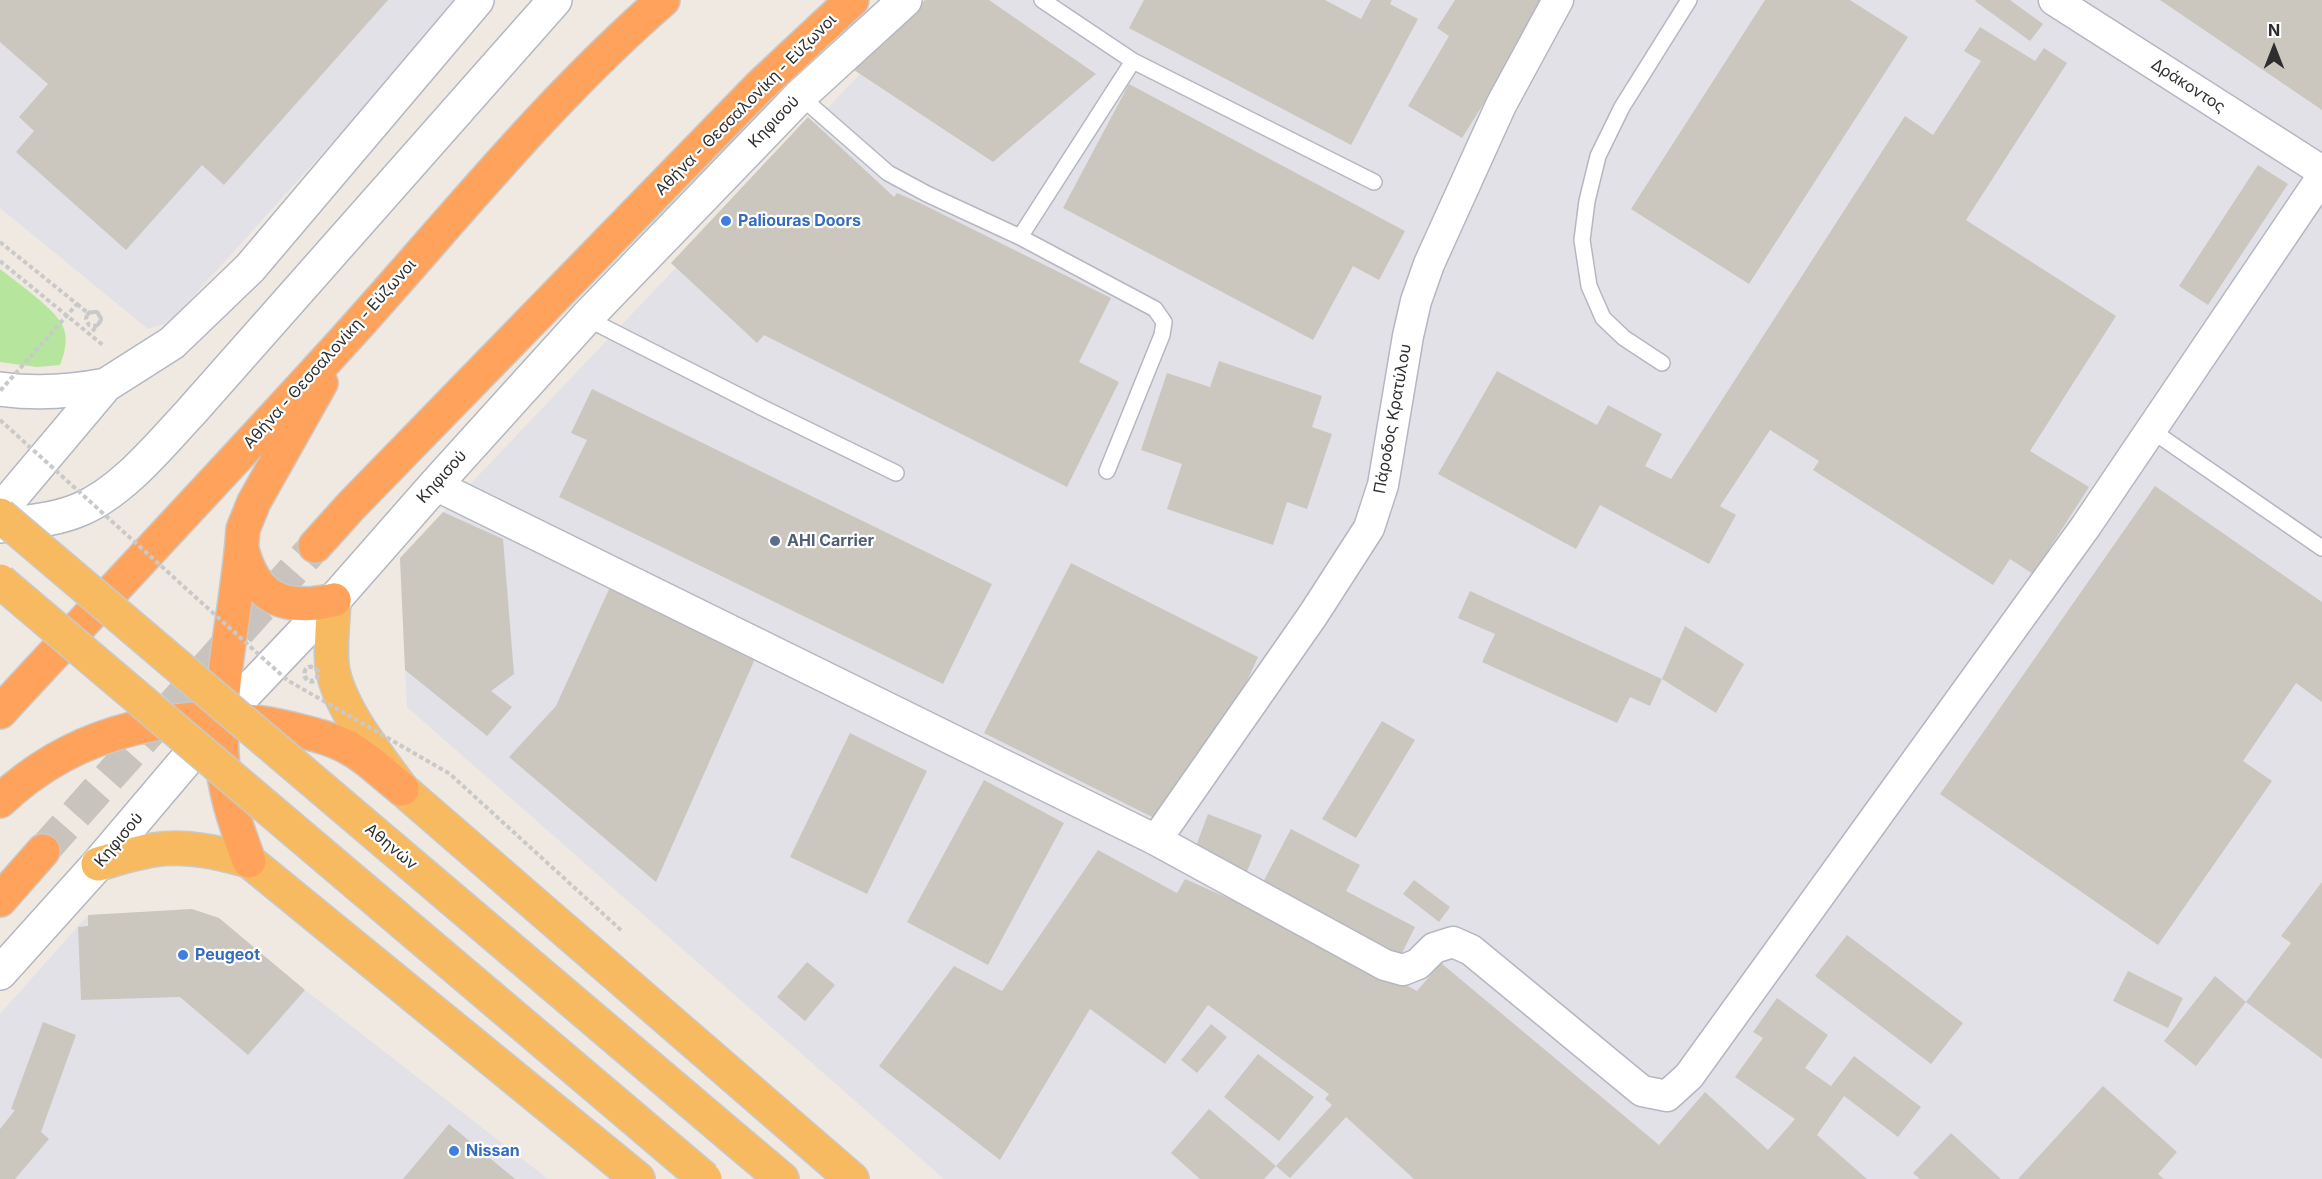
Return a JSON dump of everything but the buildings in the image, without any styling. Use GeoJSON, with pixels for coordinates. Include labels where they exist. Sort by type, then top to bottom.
{"type":"FeatureCollection","features":[{"type":"Feature","properties":{"kind":"highway","name":"Αθήνα - Θεσσαλονίκη - Εύζωνοι"},"geometry":{"type":"LineString","coordinates":[[0,712],[349,335],[537,122],[663,0]]}},
{"type":"Feature","properties":{"kind":"highway","name":"Αθήνα - Θεσσαλονίκη - Εύζωνοι"},"geometry":{"type":"LineString","coordinates":[[315,546],[352,505],[751,96],[852,0]]}},
{"type":"Feature","properties":{"kind":"highway"},"geometry":{"type":"LineString","coordinates":[[249,861],[229,803],[221,719],[243,529],[254,502],[349,335]]}},
{"type":"Feature","properties":{"kind":"highway","name":"Αθηνών"},"geometry":{"type":"LineString","coordinates":[[0,513],[782,1179]]}},
{"type":"Feature","properties":{"kind":"highway"},"geometry":{"type":"LineString","coordinates":[[242,549],[247,569],[259,586],[274,598],[293,605],[314,605],[334,600],[331,653],[332,667],[339,690],[360,730],[402,789]]}},
{"type":"Feature","properties":{"kind":"highway"},"geometry":{"type":"LineString","coordinates":[[0,581],[705,1179]]}},
{"type":"Feature","properties":{"kind":"highway"},"geometry":{"type":"LineString","coordinates":[[0,801],[33,773],[80,746],[170,720],[256,720],[309,733],[351,749],[402,789],[852,1179]]}},
{"type":"Feature","properties":{"kind":"highway"},"geometry":{"type":"LineString","coordinates":[[98,864],[153,850],[186,848],[249,861],[638,1179]]}},
{"type":"Feature","properties":{"kind":"highway"},"geometry":{"type":"LineString","coordinates":[[0,900],[43,851]]}},
{"type":"Feature","properties":{"kind":"main road"},"geometry":{"type":"LineString","coordinates":[[0,513],[106,385],[172,344],[250,268],[477,0]]}},
{"type":"Feature","properties":{"kind":"main road"},"geometry":{"type":"LineString","coordinates":[[0,526],[51,519],[80,510],[108,495],[190,413],[555,0]]}},
{"type":"Feature","properties":{"kind":"main road","name":"Κηφισού"},"geometry":{"type":"LineString","coordinates":[[0,973],[98,864],[221,719],[334,600],[586,318],[800,96],[905,0]]}},
{"type":"Feature","properties":{"kind":"main road"},"geometry":{"type":"LineString","coordinates":[[0,390],[42,393],[75,391],[106,385]]}},
{"type":"Feature","properties":{"kind":"street","name":"Πάροδος Κρατύλου"},"geometry":{"type":"LineString","coordinates":[[1156,840],[1313,615],[1369,528],[1383,485],[1408,336],[1419,292],[1462,188],[1501,105],[1558,0]]}},
{"type":"Feature","properties":{"kind":"street","name":"Δράκοντος"},"geometry":{"type":"LineString","coordinates":[[2054,0],[2322,171]]}},
{"type":"Feature","properties":{"kind":"street"},"geometry":{"type":"LineString","coordinates":[[435,485],[1156,840],[1385,965],[1403,970],[1418,964],[1434,948],[1453,942],[1471,950],[1642,1091],[1667,1096],[1696,1066],[2086,526],[2322,177]]}},
{"type":"Feature","properties":{"kind":"lane"},"geometry":{"type":"LineString","coordinates":[[1042,0],[1133,62],[1374,182]]}},
{"type":"Feature","properties":{"kind":"lane"},"geometry":{"type":"LineString","coordinates":[[1662,363],[1623,338],[1603,318],[1588,286],[1582,240],[1587,201],[1598,156],[1622,107],[1689,0]]}},
{"type":"Feature","properties":{"kind":"lane"},"geometry":{"type":"LineString","coordinates":[[1020,237],[1133,62]]}},
{"type":"Feature","properties":{"kind":"lane"},"geometry":{"type":"LineString","coordinates":[[800,96],[888,173],[927,194],[1020,237],[1155,309],[1164,322],[1162,335],[1107,471]]}},
{"type":"Feature","properties":{"kind":"lane"},"geometry":{"type":"LineString","coordinates":[[586,318],[896,473]]}},
{"type":"Feature","properties":{"kind":"lane"},"geometry":{"type":"LineString","coordinates":[[2151,430],[2322,548]]}},
{"type":"Feature","properties":{"kind":"path"},"geometry":{"type":"LineString","coordinates":[[0,242],[88,313],[91,312],[95,312],[98,313],[100,316],[101,320],[99,323],[96,326],[89,325],[86,319],[87,315],[90,312],[93,312],[97,312],[99,315],[101,318],[100,322],[90,334],[0,261]]}},
{"type":"Feature","properties":{"kind":"path"},"geometry":{"type":"LineString","coordinates":[[0,390],[77,304]]}},
{"type":"Feature","properties":{"kind":"path"},"geometry":{"type":"LineString","coordinates":[[0,420],[287,680],[450,774],[623,932]]}},
{"type":"Feature","properties":{"kind":"path"},"geometry":{"type":"LineString","coordinates":[[308,681],[304,677],[304,673],[305,670],[308,667],[311,667],[315,667],[317,670],[319,674],[318,677],[315,680],[312,681],[309,681],[306,679],[304,672],[306,669],[309,667],[313,667],[316,669],[318,671],[318,675],[317,679],[314,681],[308,681]]}},
{"type":"Feature","properties":{"kind":"shaded area"},"geometry":{"type":"Polygon","coordinates":[[[0,0],[461,0],[170,322],[148,329],[0,208],[0,0]]]}},
{"type":"Feature","properties":{"kind":"shaded area"},"geometry":{"type":"Polygon","coordinates":[[[951,0],[2322,0],[2322,1179],[944,1179],[407,707],[400,558],[859,75],[951,0]]]}},
{"type":"Feature","properties":{"kind":"shaded area"},"geometry":{"type":"Polygon","coordinates":[[[192,909],[219,918],[305,990],[548,1179],[0,1179],[0,1014],[88,915],[192,909]]]}},
{"type":"Feature","properties":{"kind":"green space"},"geometry":{"type":"Polygon","coordinates":[[[0,269],[46,306],[60,322],[66,338],[60,365],[37,367],[0,362],[0,269]]]}},
{"type":"Feature","properties":{"kind":"tunnel"},"geometry":{"type":"LineString","coordinates":[[43,851],[315,546]]}},
{"type":"Feature","properties":{"kind":"place","name":"Paliouras Doors"},"geometry":{"type":"Point","coordinates":[726,221]}},
{"type":"Feature","properties":{"kind":"place","name":"AHI Carrier"},"geometry":{"type":"Point","coordinates":[775,541]}},
{"type":"Feature","properties":{"kind":"place","name":"Peugeot"},"geometry":{"type":"Point","coordinates":[183,955]}},
{"type":"Feature","properties":{"kind":"place","name":"Nissan"},"geometry":{"type":"Point","coordinates":[454,1151]}}]}
